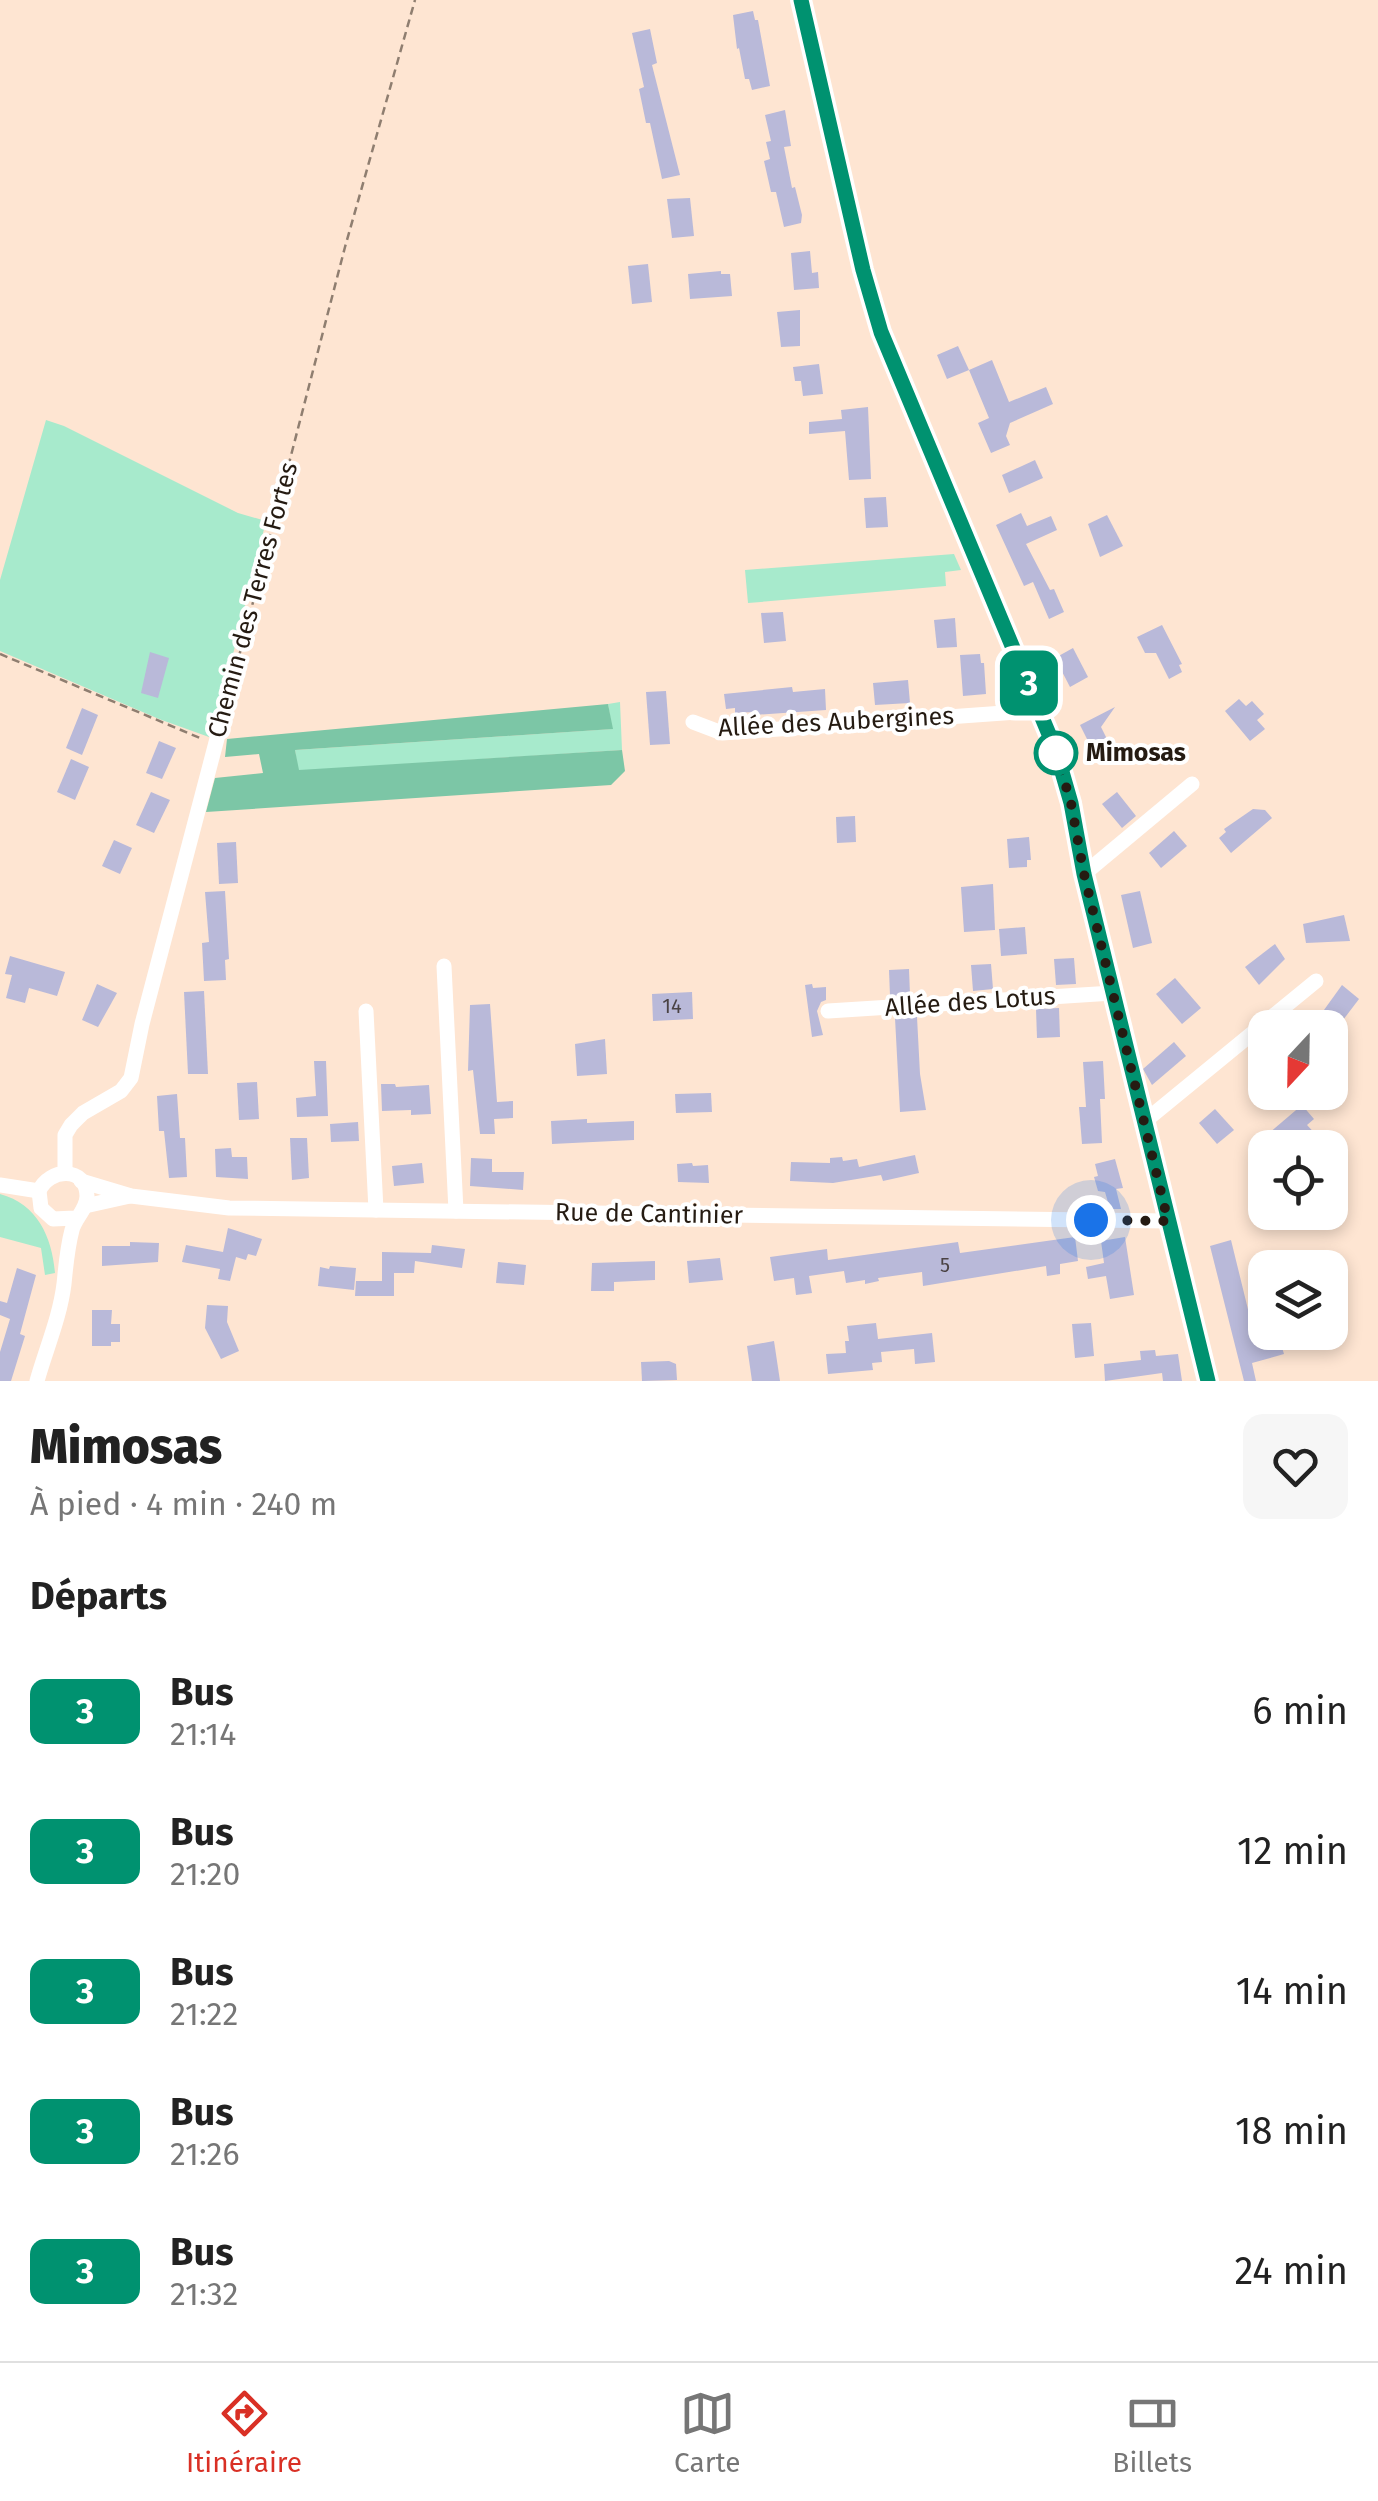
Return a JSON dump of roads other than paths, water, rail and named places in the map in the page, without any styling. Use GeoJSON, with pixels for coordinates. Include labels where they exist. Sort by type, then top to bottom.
{"type":"FeatureCollection","features":[{"type":"Feature","properties":{"kind":"street"},"geometry":{"type":"LineString","coordinates":[[800,0],[881,332],[1039,706],[1071,803],[1084,874],[1208,1381]]}},
{"type":"Feature","properties":{"kind":"street","name":"Allée des Aubergines"},"geometry":{"type":"LineString","coordinates":[[693,722],[722,732],[1018,712],[1039,706]]}},
{"type":"Feature","properties":{"kind":"street","name":"Chemin des Terres Fortes"},"geometry":{"type":"LineString","coordinates":[[65,1172],[65,1135],[70,1125],[121,1091],[131,1078],[198,800],[217,737]]}},
{"type":"Feature","properties":{"kind":"street"},"geometry":{"type":"LineString","coordinates":[[1084,874],[1192,784]]}},
{"type":"Feature","properties":{"kind":"street"},"geometry":{"type":"LineString","coordinates":[[444,966],[456,1211]]}},
{"type":"Feature","properties":{"kind":"street"},"geometry":{"type":"LineString","coordinates":[[1144,1122],[1316,981]]}},
{"type":"Feature","properties":{"kind":"street","name":"Allée des Lotus"},"geometry":{"type":"LineString","coordinates":[[828,1012],[1113,993]]}},
{"type":"Feature","properties":{"kind":"street"},"geometry":{"type":"LineString","coordinates":[[366,1010],[376,1210]]}},
{"type":"Feature","properties":{"kind":"street"},"geometry":{"type":"LineString","coordinates":[[37,1381],[60,1300],[65,1258],[86,1189],[82,1181],[65,1172],[48,1176],[39,1191],[40,1208],[53,1219],[65,1258]]}},
{"type":"Feature","properties":{"kind":"street","name":"Rue de Cantinier"},"geometry":{"type":"LineString","coordinates":[[82,1181],[131,1196],[229,1208],[1168,1221]]}},
{"type":"Feature","properties":{"kind":"street"},"geometry":{"type":"LineString","coordinates":[[0,1185],[39,1191]]}},
{"type":"Feature","properties":{"kind":"street","name":"Rue de Cantinier"},"geometry":{"type":"LineString","coordinates":[[80,1212],[131,1196]]}},
{"type":"Feature","properties":{"kind":"street"},"geometry":{"type":"LineString","coordinates":[[53,1219],[80,1212]]}},
{"type":"Feature","properties":{"kind":"place","name":"Mimosas"},"geometry":{"type":"Point","coordinates":[1056,753]}}]}
